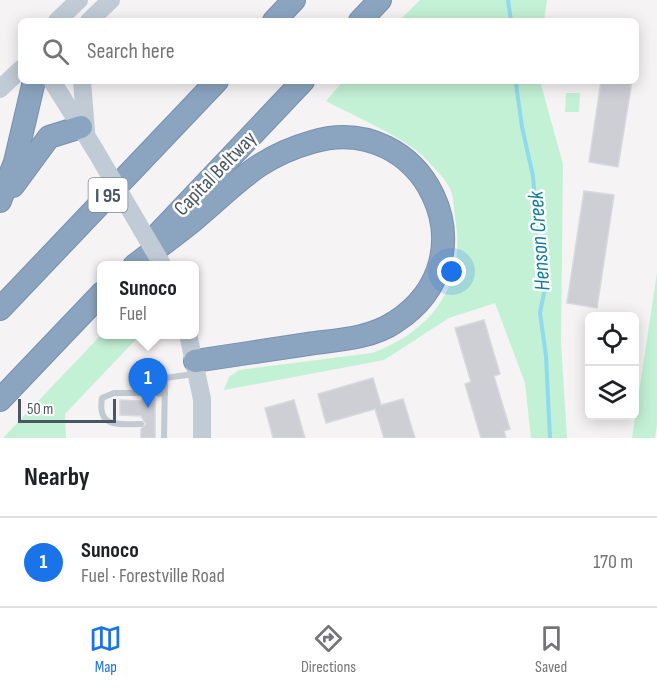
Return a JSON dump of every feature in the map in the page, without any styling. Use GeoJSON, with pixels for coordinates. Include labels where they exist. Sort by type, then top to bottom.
{"type":"FeatureCollection","features":[{"type":"Feature","properties":{"kind":"highway"},"geometry":{"type":"LineString","coordinates":[[277,18],[294,0]]}},
{"type":"Feature","properties":{"kind":"highway"},"geometry":{"type":"LineString","coordinates":[[363,18],[380,0]]}},
{"type":"Feature","properties":{"kind":"highway"},"geometry":{"type":"LineString","coordinates":[[3,195],[33,84]]}},
{"type":"Feature","properties":{"kind":"highway","name":"I 95"},"geometry":{"type":"LineString","coordinates":[[0,309],[214,84]]}},
{"type":"Feature","properties":{"kind":"highway","name":"Capital Beltway"},"geometry":{"type":"LineString","coordinates":[[133,261],[300,84]]}},
{"type":"Feature","properties":{"kind":"highway"},"geometry":{"type":"LineString","coordinates":[[3,195],[49,137],[87,138]]}},
{"type":"Feature","properties":{"kind":"highway"},"geometry":{"type":"LineString","coordinates":[[141,261],[197,218],[249,171],[272,157],[311,142],[343,137],[375,143],[404,159],[427,184],[443,221],[444,247],[441,264],[429,290],[397,322],[381,330],[356,336],[196,367]]}},
{"type":"Feature","properties":{"kind":"highway"},"geometry":{"type":"LineString","coordinates":[[0,161],[3,195]]}},
{"type":"Feature","properties":{"kind":"highway"},"geometry":{"type":"LineString","coordinates":[[0,400],[97,298]]}},
{"type":"Feature","properties":{"kind":"main road"},"geometry":{"type":"LineString","coordinates":[[60,18],[78,0]]}},
{"type":"Feature","properties":{"kind":"main road"},"geometry":{"type":"LineString","coordinates":[[92,18],[113,0]]}},
{"type":"Feature","properties":{"kind":"main road"},"geometry":{"type":"LineString","coordinates":[[104,18],[113,0]]}},
{"type":"Feature","properties":{"kind":"main road"},"geometry":{"type":"LineString","coordinates":[[0,89],[18,72]]}},
{"type":"Feature","properties":{"kind":"main road"},"geometry":{"type":"LineString","coordinates":[[54,84],[160,261]]}},
{"type":"Feature","properties":{"kind":"main road"},"geometry":{"type":"LineString","coordinates":[[82,84],[87,138]]}},
{"type":"Feature","properties":{"kind":"main road"},"geometry":{"type":"LineString","coordinates":[[189,339],[202,399],[202,438]]}},
{"type":"Feature","properties":{"kind":"lane"},"geometry":{"type":"LineString","coordinates":[[164,438],[165,378],[196,367]]}},
{"type":"Feature","properties":{"kind":"lane"},"geometry":{"type":"LineString","coordinates":[[141,393],[107,394],[102,398],[101,408],[103,417],[110,422],[141,424]]}},
{"type":"Feature","properties":{"kind":"lane"},"geometry":{"type":"LineString","coordinates":[[156,393],[165,394]]}},
{"type":"Feature","properties":{"kind":"lane"},"geometry":{"type":"LineString","coordinates":[[155,424],[165,424]]}},
{"type":"Feature","properties":{"kind":"green space"},"geometry":{"type":"Polygon","coordinates":[[[420,0],[547,0],[544,18],[402,18],[420,0]]]}},
{"type":"Feature","properties":{"kind":"green space"},"geometry":{"type":"Polygon","coordinates":[[[340,84],[541,84],[563,164],[561,343],[567,438],[531,438],[525,383],[495,303],[449,318],[384,360],[224,390],[229,377],[239,370],[372,353],[394,344],[428,318],[441,302],[450,283],[456,263],[457,242],[452,194],[443,178],[425,158],[405,142],[326,101],[340,84]]]}},
{"type":"Feature","properties":{"kind":"green space"},"geometry":{"type":"Polygon","coordinates":[[[566,93],[580,93],[579,112],[565,112],[566,93]]]}},
{"type":"Feature","properties":{"kind":"green space"},"geometry":{"type":"Polygon","coordinates":[[[657,273],[657,424],[655,438],[632,438],[635,420],[639,420],[639,392],[657,273]]]}},
{"type":"Feature","properties":{"kind":"green space"},"geometry":{"type":"Polygon","coordinates":[[[97,339],[136,339],[65,414],[66,438],[3,438],[97,339]]]}},
{"type":"Feature","properties":{"kind":"building"},"geometry":{"type":"Polygon","coordinates":[[[601,84],[632,84],[618,167],[589,162],[601,84]]]}},
{"type":"Feature","properties":{"kind":"building"},"geometry":{"type":"Polygon","coordinates":[[[584,191],[614,195],[597,308],[567,303],[584,191]]]}},
{"type":"Feature","properties":{"kind":"building"},"geometry":{"type":"Polygon","coordinates":[[[484,320],[500,374],[494,376],[510,429],[504,431],[506,438],[481,438],[465,384],[471,382],[455,328],[484,320]]]}},
{"type":"Feature","properties":{"kind":"building"},"geometry":{"type":"Polygon","coordinates":[[[142,368],[156,368],[156,388],[150,393],[155,398],[155,438],[141,438],[141,429],[146,424],[141,416],[120,415],[120,400],[141,401],[146,395],[145,390],[141,388],[142,368]]]}},
{"type":"Feature","properties":{"kind":"building"},"geometry":{"type":"Polygon","coordinates":[[[373,378],[381,405],[403,399],[415,438],[384,438],[375,409],[326,423],[318,394],[373,378]]]}},
{"type":"Feature","properties":{"kind":"building"},"geometry":{"type":"Polygon","coordinates":[[[294,400],[305,438],[273,438],[265,408],[294,400]]]}},
{"type":"Feature","properties":{"kind":"waterway","name":"Henson Creek"},"geometry":{"type":"LineString","coordinates":[[508,0],[511,18]]}},
{"type":"Feature","properties":{"kind":"waterway","name":"Henson Creek"},"geometry":{"type":"LineString","coordinates":[[516,84],[522,127],[533,176],[541,280],[545,288],[540,313],[546,356],[550,438]]}},
{"type":"Feature","properties":{"kind":"place","name":"Sunoco"},"geometry":{"type":"Point","coordinates":[148,408]}}]}
